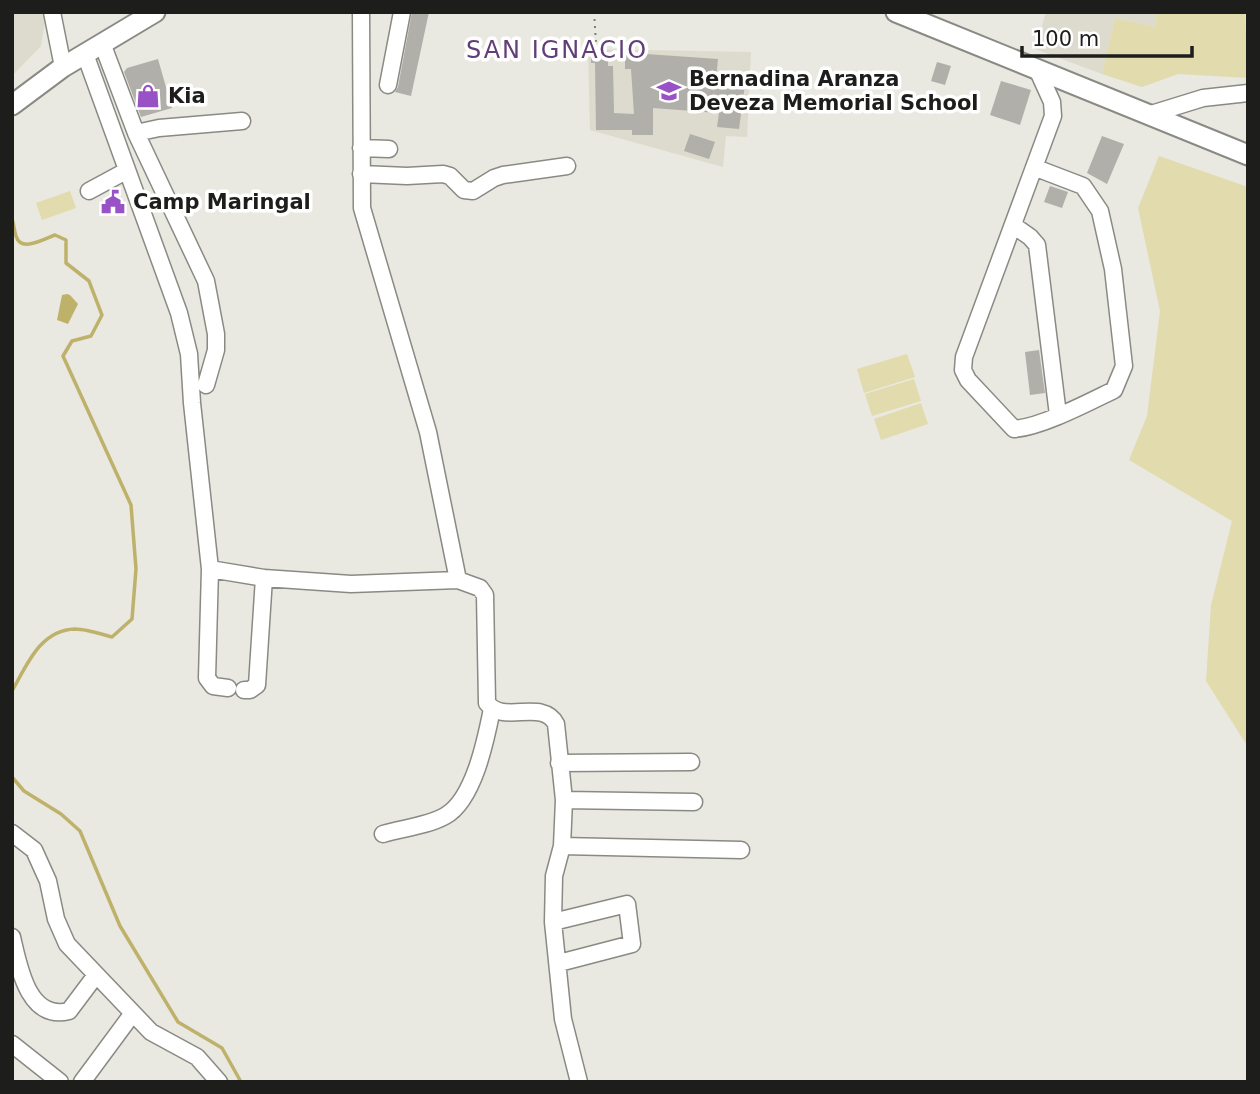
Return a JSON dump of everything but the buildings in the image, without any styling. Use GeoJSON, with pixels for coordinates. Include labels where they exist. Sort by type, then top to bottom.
{"type":"FeatureCollection","features":[{"type":"Feature","properties":{"kind":"main road"},"geometry":{"type":"LineString","coordinates":[[12,105],[64,67],[155,12]]}},
{"type":"Feature","properties":{"kind":"main road"},"geometry":{"type":"LineString","coordinates":[[896,12],[1248,155]]}},
{"type":"Feature","properties":{"kind":"street"},"geometry":{"type":"LineString","coordinates":[[51,12],[64,67]]}},
{"type":"Feature","properties":{"kind":"street"},"geometry":{"type":"LineString","coordinates":[[361,12],[362,208],[428,432],[458,580]]}},
{"type":"Feature","properties":{"kind":"street"},"geometry":{"type":"LineString","coordinates":[[388,85],[402,12]]}},
{"type":"Feature","properties":{"kind":"street"},"geometry":{"type":"LineString","coordinates":[[94,48],[206,281],[216,342],[206,385]]}},
{"type":"Feature","properties":{"kind":"street"},"geometry":{"type":"LineString","coordinates":[[94,48],[126,171],[179,313],[189,354],[210,569],[207,678],[213,686],[250,690],[257,685],[264,578]]}},
{"type":"Feature","properties":{"kind":"street"},"geometry":{"type":"LineString","coordinates":[[1036,168],[1083,186],[1100,211],[1113,269],[1124,366],[1114,390],[1058,415],[1014,429],[968,380],[963,370],[964,357],[1053,116],[1052,102],[1037,69]]}},
{"type":"Feature","properties":{"kind":"street"},"geometry":{"type":"LineString","coordinates":[[1149,115],[1203,98],[1248,93]]}},
{"type":"Feature","properties":{"kind":"street"},"geometry":{"type":"LineString","coordinates":[[136,133],[159,128],[242,121]]}},
{"type":"Feature","properties":{"kind":"street"},"geometry":{"type":"LineString","coordinates":[[361,148],[389,149]]}},
{"type":"Feature","properties":{"kind":"street"},"geometry":{"type":"LineString","coordinates":[[360,174],[443,174],[450,176],[464,190],[473,191],[503,175],[567,166]]}},
{"type":"Feature","properties":{"kind":"street"},"geometry":{"type":"LineString","coordinates":[[89,191],[126,171]]}},
{"type":"Feature","properties":{"kind":"street"},"geometry":{"type":"LineString","coordinates":[[1013,225],[1037,245],[1058,415]]}},
{"type":"Feature","properties":{"kind":"street"},"geometry":{"type":"LineString","coordinates":[[210,569],[264,578],[351,584],[458,580],[480,588],[485,595],[485,693],[492,709],[474,777],[448,815],[383,834]]}},
{"type":"Feature","properties":{"kind":"street"},"geometry":{"type":"LineString","coordinates":[[492,709],[504,712],[544,712],[552,716],[556,723],[564,800],[562,846],[554,876],[553,922],[563,1019],[579,1082]]}},
{"type":"Feature","properties":{"kind":"street"},"geometry":{"type":"LineString","coordinates":[[559,762],[691,762]]}},
{"type":"Feature","properties":{"kind":"street"},"geometry":{"type":"LineString","coordinates":[[564,800],[694,802]]}},
{"type":"Feature","properties":{"kind":"street"},"geometry":{"type":"LineString","coordinates":[[12,833],[34,850],[48,881],[56,919],[66,944],[151,1032],[197,1057],[219,1082]]}},
{"type":"Feature","properties":{"kind":"street"},"geometry":{"type":"LineString","coordinates":[[562,846],[741,850]]}},
{"type":"Feature","properties":{"kind":"street"},"geometry":{"type":"LineString","coordinates":[[553,922],[627,904],[632,944],[559,963]]}},
{"type":"Feature","properties":{"kind":"street"},"geometry":{"type":"LineString","coordinates":[[12,937],[24,983],[32,998],[54,1013],[69,1011],[96,975]]}},
{"type":"Feature","properties":{"kind":"street"},"geometry":{"type":"LineString","coordinates":[[82,1082],[133,1013]]}},
{"type":"Feature","properties":{"kind":"street"},"geometry":{"type":"LineString","coordinates":[[12,1044],[60,1082]]}},
{"type":"Feature","properties":{"kind":"path"},"geometry":{"type":"LineString","coordinates":[[594,12],[596,43]]}},
{"type":"Feature","properties":{"kind":"shaded area"},"geometry":{"type":"Polygon","coordinates":[[[12,12],[45,12],[46,15],[41,46],[12,76],[12,12]]]}},
{"type":"Feature","properties":{"kind":"shaded area"},"geometry":{"type":"Polygon","coordinates":[[[1046,12],[1157,12],[1155,27],[1115,18],[1102,74],[1035,49],[1046,12]]]}},
{"type":"Feature","properties":{"kind":"shaded area"},"geometry":{"type":"Polygon","coordinates":[[[1157,12],[1245,12],[1248,78],[1178,74],[1142,87],[1102,74],[1115,18],[1155,27],[1157,12]]]}},
{"type":"Feature","properties":{"kind":"shaded area","name":"Bernadina Aranza Deveza Memorial School"},"geometry":{"type":"Polygon","coordinates":[[[588,49],[751,52],[747,137],[726,136],[723,167],[590,130],[588,49]]]}},
{"type":"Feature","properties":{"kind":"shaded area"},"geometry":{"type":"Polygon","coordinates":[[[1159,156],[1248,187],[1248,747],[1206,681],[1211,605],[1232,521],[1129,460],[1147,416],[1160,311],[1138,208],[1159,156]]]}},
{"type":"Feature","properties":{"kind":"shaded area"},"geometry":{"type":"Polygon","coordinates":[[[70,191],[76,208],[42,220],[36,203],[70,191]]]}},
{"type":"Feature","properties":{"kind":"shaded area"},"geometry":{"type":"Polygon","coordinates":[[[67,294],[78,304],[68,324],[57,320],[62,295],[67,294]]]}},
{"type":"Feature","properties":{"kind":"shaded area"},"geometry":{"type":"Polygon","coordinates":[[[907,354],[915,377],[864,393],[857,369],[907,354]]]}},
{"type":"Feature","properties":{"kind":"shaded area"},"geometry":{"type":"Polygon","coordinates":[[[914,379],[921,401],[872,416],[865,394],[914,379]]]}},
{"type":"Feature","properties":{"kind":"shaded area"},"geometry":{"type":"Polygon","coordinates":[[[921,403],[928,424],[881,440],[874,419],[921,403]]]}},
{"type":"Feature","properties":{"kind":"waterway"},"geometry":{"type":"LineString","coordinates":[[12,219],[16,236],[23,244],[55,235],[66,240],[66,263],[89,281],[102,315],[91,336],[72,341],[63,356],[131,505],[136,569],[132,619],[112,637],[75,629],[52,635],[29,660],[12,691]]}},
{"type":"Feature","properties":{"kind":"waterway"},"geometry":{"type":"LineString","coordinates":[[12,777],[24,791],[61,814],[80,831],[120,926],[178,1022],[222,1048],[241,1082]]}},
{"type":"Feature","properties":{"kind":"place","name":"Bernadina Aranza Deveza Memorial School"},"geometry":{"type":"Point","coordinates":[669,91]}},
{"type":"Feature","properties":{"kind":"place","name":"Kia"},"geometry":{"type":"Point","coordinates":[148,96]}},
{"type":"Feature","properties":{"kind":"place","name":"Camp Maringal"},"geometry":{"type":"Point","coordinates":[113,202]}},
{"type":"Feature","properties":{"kind":"district","name":"SAN IGNACIO"},"geometry":{"type":"Point","coordinates":[557,50]}}]}
